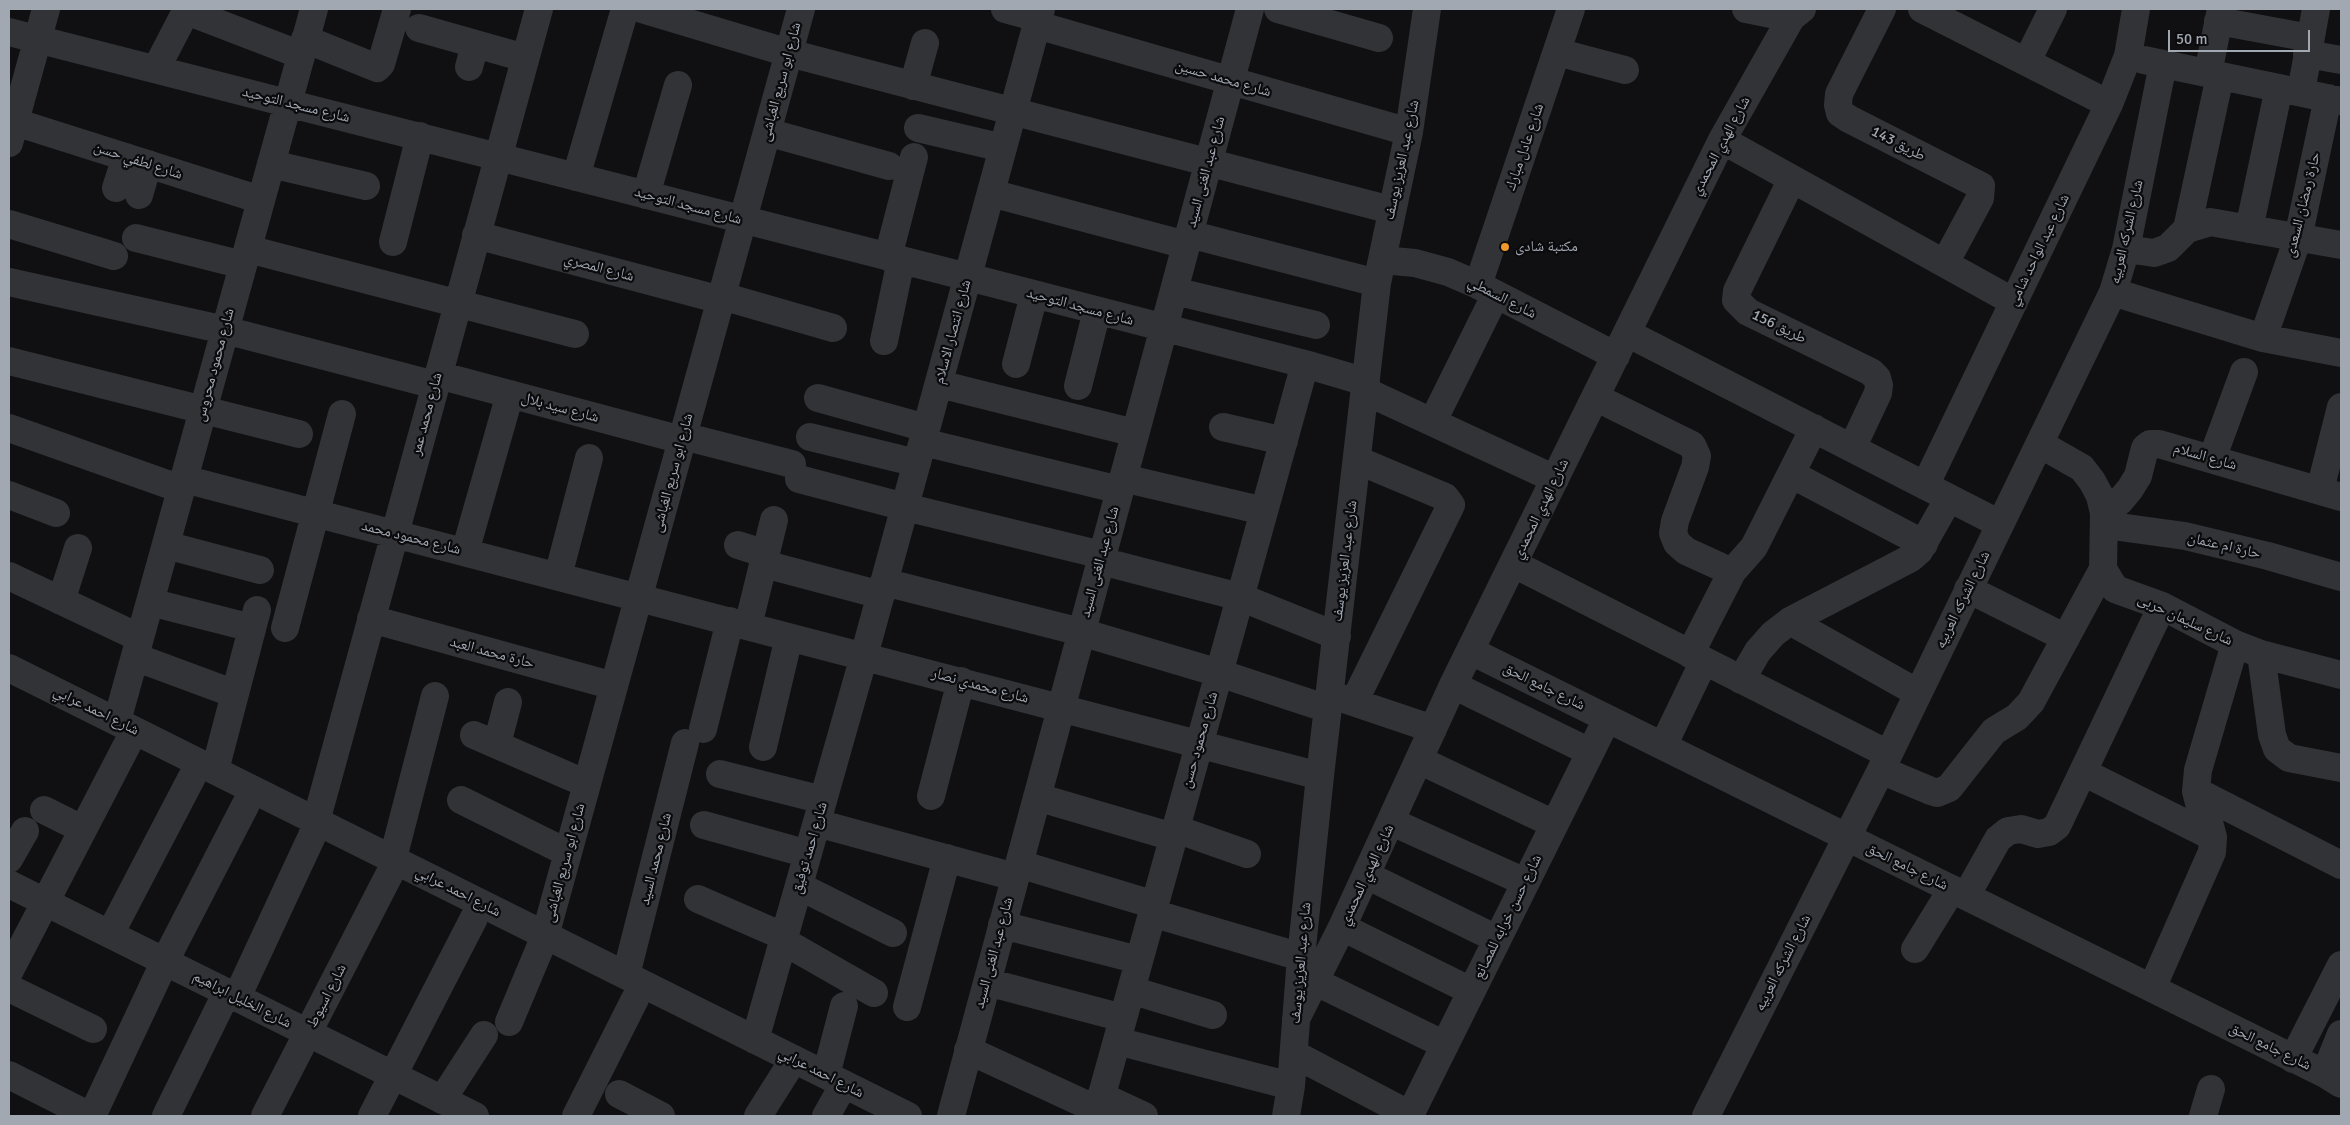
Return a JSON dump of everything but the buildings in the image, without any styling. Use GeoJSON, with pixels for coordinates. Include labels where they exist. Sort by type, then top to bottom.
{"type":"FeatureCollection","features":[{"type":"Feature","properties":{"kind":"street"},"geometry":{"type":"LineString","coordinates":[[12,132],[46,9]]}},
{"type":"Feature","properties":{"kind":"street","name":"شارع محمود محروس"},"geometry":{"type":"LineString","coordinates":[[9,972],[82,829],[122,733],[137,648],[314,9]]}},
{"type":"Feature","properties":{"kind":"street"},"geometry":{"type":"LineString","coordinates":[[156,69],[184,16],[189,12],[225,17],[303,47],[377,68],[381,64],[397,9]]}},
{"type":"Feature","properties":{"kind":"street","name":"شارع محمد عمر"},"geometry":{"type":"LineString","coordinates":[[166,1116],[232,995],[314,828],[539,9]]}},
{"type":"Feature","properties":{"kind":"street"},"geometry":{"type":"LineString","coordinates":[[576,177],[625,9]]}},
{"type":"Feature","properties":{"kind":"street"},"geometry":{"type":"LineString","coordinates":[[642,9],[789,53],[1208,164],[1391,210]]}},
{"type":"Feature","properties":{"kind":"street","name":"شارع ابو سريع الغباشى"},"geometry":{"type":"LineString","coordinates":[[509,1022],[542,944],[801,9]]}},
{"type":"Feature","properties":{"kind":"street","name":"شارع محمد حسين"},"geometry":{"type":"LineString","coordinates":[[1005,9],[1039,17],[1230,81],[1409,132]]}},
{"type":"Feature","properties":{"kind":"street","name":"شارع عبد الغنى السيد"},"geometry":{"type":"LineString","coordinates":[[950,1116],[1250,9]]}},
{"type":"Feature","properties":{"kind":"street"},"geometry":{"type":"LineString","coordinates":[[1278,9],[1379,38]]}},
{"type":"Feature","properties":{"kind":"street","name":"شارع عبد العزيز يوسف"},"geometry":{"type":"LineString","coordinates":[[1286,1116],[1291,1086],[1301,957],[1320,776],[1337,702],[1336,636],[1379,272],[1409,132],[1427,9]]}},
{"type":"Feature","properties":{"kind":"street","name":"شارع عادل مبارك"},"geometry":{"type":"LineString","coordinates":[[1433,421],[1487,290],[1571,9]]}},
{"type":"Feature","properties":{"kind":"street"},"geometry":{"type":"LineString","coordinates":[[1746,9],[1796,13]]}},
{"type":"Feature","properties":{"kind":"street","name":"طريق 143"},"geometry":{"type":"LineString","coordinates":[[1882,9],[1839,94],[1838,105],[1840,112],[1849,119],[1981,186],[1980,198],[1945,263]]}},
{"type":"Feature","properties":{"kind":"street"},"geometry":{"type":"LineString","coordinates":[[2027,61],[2053,9]]}},
{"type":"Feature","properties":{"kind":"street","name":"شارع عبد الواحد شامي"},"geometry":{"type":"LineString","coordinates":[[1925,486],[2109,104],[2128,56],[2136,9]]}},
{"type":"Feature","properties":{"kind":"street"},"geometry":{"type":"LineString","coordinates":[[2249,229],[2290,90],[2309,46],[2316,9]]}},
{"type":"Feature","properties":{"kind":"street"},"geometry":{"type":"LineString","coordinates":[[1938,12],[2109,104]]}},
{"type":"Feature","properties":{"kind":"street","name":"شارع الهدي المحمدي"},"geometry":{"type":"LineString","coordinates":[[1296,1019],[1316,982],[1392,822],[1433,729],[1722,140],[1796,13]]}},
{"type":"Feature","properties":{"kind":"street"},"geometry":{"type":"LineString","coordinates":[[2187,229],[2214,75],[2220,15],[2309,46],[2341,60]]}},
{"type":"Feature","properties":{"kind":"street","name":"شارع انتصار الاسلام"},"geometry":{"type":"LineString","coordinates":[[864,656],[1039,17]]}},
{"type":"Feature","properties":{"kind":"street"},"geometry":{"type":"LineString","coordinates":[[419,28],[472,55],[525,58]]}},
{"type":"Feature","properties":{"kind":"street","name":"شارع مسجد التوحيد"},"geometry":{"type":"LineString","coordinates":[[9,32],[1305,364],[1366,387],[1433,421],[1555,478]]}},
{"type":"Feature","properties":{"kind":"street"},"geometry":{"type":"LineString","coordinates":[[913,86],[925,43]]}},
{"type":"Feature","properties":{"kind":"street"},"geometry":{"type":"LineString","coordinates":[[1557,52],[1625,70]]}},
{"type":"Feature","properties":{"kind":"street"},"geometry":{"type":"LineString","coordinates":[[2128,56],[2335,99]]}},
{"type":"Feature","properties":{"kind":"street","name":"شارع الشركه العربيه"},"geometry":{"type":"LineString","coordinates":[[1706,1116],[1847,837],[2113,292],[2126,249],[2163,64]]}},
{"type":"Feature","properties":{"kind":"street"},"geometry":{"type":"LineString","coordinates":[[646,195],[678,86]]}},
{"type":"Feature","properties":{"kind":"street","name":"حارة رمضان السعدى"},"geometry":{"type":"LineString","coordinates":[[2263,338],[2298,238],[2335,99]]}},
{"type":"Feature","properties":{"kind":"street"},"geometry":{"type":"LineString","coordinates":[[918,128],[1003,148]]}},
{"type":"Feature","properties":{"kind":"street","name":"شارع لطفي حسن"},"geometry":{"type":"LineString","coordinates":[[12,132],[137,160],[261,200]]}},
{"type":"Feature","properties":{"kind":"street"},"geometry":{"type":"LineString","coordinates":[[767,132],[889,166]]}},
{"type":"Feature","properties":{"kind":"street"},"geometry":{"type":"LineString","coordinates":[[393,242],[420,136]]}},
{"type":"Feature","properties":{"kind":"street"},"geometry":{"type":"LineString","coordinates":[[1722,140],[2014,302]]}},
{"type":"Feature","properties":{"kind":"street"},"geometry":{"type":"LineString","coordinates":[[884,341],[894,258],[914,157]]}},
{"type":"Feature","properties":{"kind":"street"},"geometry":{"type":"LineString","coordinates":[[128,192],[137,160]]}},
{"type":"Feature","properties":{"kind":"street"},"geometry":{"type":"LineString","coordinates":[[271,164],[366,186]]}},
{"type":"Feature","properties":{"kind":"street","name":"طريق 156"},"geometry":{"type":"LineString","coordinates":[[1792,178],[1737,291],[1736,300],[1748,312],[1871,372],[1877,378],[1880,385],[1878,393],[1852,448]]}},
{"type":"Feature","properties":{"kind":"street","name":"شارع السمطي"},"geometry":{"type":"LineString","coordinates":[[991,193],[1187,240],[1379,272],[1415,263],[1448,272],[1814,428],[2000,524]]}},
{"type":"Feature","properties":{"kind":"street"},"geometry":{"type":"LineString","coordinates":[[2126,249],[2154,253],[2168,248],[2187,229],[2210,222],[2341,245]]}},
{"type":"Feature","properties":{"kind":"street"},"geometry":{"type":"LineString","coordinates":[[9,224],[114,256]]}},
{"type":"Feature","properties":{"kind":"street","name":"شارع المصري"},"geometry":{"type":"LineString","coordinates":[[476,235],[833,328]]}},
{"type":"Feature","properties":{"kind":"street"},"geometry":{"type":"LineString","coordinates":[[136,238],[245,257],[457,304],[576,334]]}},
{"type":"Feature","properties":{"kind":"street","name":"شارع سيد بلال"},"geometry":{"type":"LineString","coordinates":[[9,282],[225,330],[436,380],[510,394],[682,438],[905,508],[1102,558],[1240,597],[1336,636]]}},
{"type":"Feature","properties":{"kind":"street"},"geometry":{"type":"LineString","coordinates":[[1174,291],[1316,325]]}},
{"type":"Feature","properties":{"kind":"street"},"geometry":{"type":"LineString","coordinates":[[2113,292],[2263,338],[2341,353]]}},
{"type":"Feature","properties":{"kind":"street"},"geometry":{"type":"LineString","coordinates":[[1016,364],[1034,295]]}},
{"type":"Feature","properties":{"kind":"street"},"geometry":{"type":"LineString","coordinates":[[1078,386],[1097,311]]}},
{"type":"Feature","properties":{"kind":"street"},"geometry":{"type":"LineString","coordinates":[[9,361],[204,408],[298,434]]}},
{"type":"Feature","properties":{"kind":"street","name":"شارع محمود حسن"},"geometry":{"type":"LineString","coordinates":[[1098,1107],[1305,364]]}},
{"type":"Feature","properties":{"kind":"street"},"geometry":{"type":"LineString","coordinates":[[2212,458],[2244,372]]}},
{"type":"Feature","properties":{"kind":"street"},"geometry":{"type":"LineString","coordinates":[[939,384],[1135,432]]}},
{"type":"Feature","properties":{"kind":"street"},"geometry":{"type":"LineString","coordinates":[[465,552],[510,394]]}},
{"type":"Feature","properties":{"kind":"street"},"geometry":{"type":"LineString","coordinates":[[818,398],[922,445]]}},
{"type":"Feature","properties":{"kind":"street"},"geometry":{"type":"LineString","coordinates":[[1596,398],[1692,445],[1697,456],[1696,467],[1675,521],[1673,533],[1677,544],[1686,551],[1732,572]]}},
{"type":"Feature","properties":{"kind":"street"},"geometry":{"type":"LineString","coordinates":[[2331,493],[2341,412]]}},
{"type":"Feature","properties":{"kind":"street"},"geometry":{"type":"LineString","coordinates":[[285,628],[342,414]]}},
{"type":"Feature","properties":{"kind":"street"},"geometry":{"type":"LineString","coordinates":[[1223,427],[1284,441]]}},
{"type":"Feature","properties":{"kind":"street","name":"شارع محمود محمد"},"geometry":{"type":"LineString","coordinates":[[9,428],[182,484],[315,514],[639,597]]}},
{"type":"Feature","properties":{"kind":"street"},"geometry":{"type":"LineString","coordinates":[[1663,746],[1732,572],[1754,546],[1814,428]]}},
{"type":"Feature","properties":{"kind":"street"},"geometry":{"type":"LineString","coordinates":[[810,437],[922,445],[1264,510]]}},
{"type":"Feature","properties":{"kind":"street"},"geometry":{"type":"LineString","coordinates":[[1514,564],[1741,680],[1938,793],[1949,788],[1994,731],[2016,717],[2031,702],[2103,569],[2104,519],[2100,496],[2082,468],[2040,444]]}},
{"type":"Feature","properties":{"kind":"street","name":"شارع السلام"},"geometry":{"type":"LineString","coordinates":[[2104,519],[2130,489],[2138,476],[2145,448],[2150,444],[2167,446],[2212,458],[2331,493]]}},
{"type":"Feature","properties":{"kind":"street"},"geometry":{"type":"LineString","coordinates":[[558,576],[589,458]]}},
{"type":"Feature","properties":{"kind":"street"},"geometry":{"type":"LineString","coordinates":[[1337,702],[1451,505],[1446,497],[1357,460]]}},
{"type":"Feature","properties":{"kind":"street"},"geometry":{"type":"LineString","coordinates":[[1791,474],[1924,544]]}},
{"type":"Feature","properties":{"kind":"street"},"geometry":{"type":"LineString","coordinates":[[9,495],[56,513]]}},
{"type":"Feature","properties":{"kind":"street"},"geometry":{"type":"LineString","coordinates":[[1741,680],[1758,651],[1773,634],[1790,621],[1911,558],[1924,544],[1949,498]]}},
{"type":"Feature","properties":{"kind":"street","name":"حارة ام عثمان"},"geometry":{"type":"LineString","coordinates":[[2104,519],[2268,556],[2341,577]]}},
{"type":"Feature","properties":{"kind":"street","name":"شارع محمد السيد"},"geometry":{"type":"LineString","coordinates":[[576,1116],[630,987],[694,736],[765,559],[774,520]]}},
{"type":"Feature","properties":{"kind":"street"},"geometry":{"type":"LineString","coordinates":[[166,545],[260,570]]}},
{"type":"Feature","properties":{"kind":"street"},"geometry":{"type":"LineString","coordinates":[[738,545],[765,559],[883,588],[1081,632],[1219,673],[1337,702],[1433,729]]}},
{"type":"Feature","properties":{"kind":"street"},"geometry":{"type":"LineString","coordinates":[[61,601],[78,548]]}},
{"type":"Feature","properties":{"kind":"street","name":"شارع سليمان حربى"},"geometry":{"type":"LineString","coordinates":[[2103,569],[2115,589],[2162,606],[2235,644],[2261,654],[2341,675]]}},
{"type":"Feature","properties":{"kind":"street"},"geometry":{"type":"LineString","coordinates":[[9,576],[61,601],[137,648],[235,694]]}},
{"type":"Feature","properties":{"kind":"street"},"geometry":{"type":"LineString","coordinates":[[1968,589],[2066,638]]}},
{"type":"Feature","properties":{"kind":"street","name":"شارع محمدي نصار"},"geometry":{"type":"LineString","coordinates":[[639,597],[1320,776]]}},
{"type":"Feature","properties":{"kind":"street"},"geometry":{"type":"LineString","coordinates":[[110,934],[204,774],[235,694],[255,619],[150,602]]}},
{"type":"Feature","properties":{"kind":"street"},"geometry":{"type":"LineString","coordinates":[[1915,949],[1998,839],[2008,831],[2021,829],[2038,834],[2049,832],[2057,826],[2162,606]]}},
{"type":"Feature","properties":{"kind":"street","name":"حارة محمد العبد"},"geometry":{"type":"LineString","coordinates":[[371,619],[614,686]]}},
{"type":"Feature","properties":{"kind":"street"},"geometry":{"type":"LineString","coordinates":[[1790,621],[1918,693]]}},
{"type":"Feature","properties":{"kind":"street"},"geometry":{"type":"LineString","coordinates":[[763,747],[789,636]]}},
{"type":"Feature","properties":{"kind":"street"},"geometry":{"type":"LineString","coordinates":[[2152,988],[2208,866],[2212,852],[2213,837],[2209,822],[2200,807],[2196,791],[2198,770],[2235,644]]}},
{"type":"Feature","properties":{"kind":"street","name":"شارع جامع الحق"},"geometry":{"type":"LineString","coordinates":[[1471,651],[2333,1079]]}},
{"type":"Feature","properties":{"kind":"street"},"geometry":{"type":"LineString","coordinates":[[2261,654],[2272,735],[2278,749],[2289,758],[2341,768]]}},
{"type":"Feature","properties":{"kind":"street","name":"شارع احمد توفيق"},"geometry":{"type":"LineString","coordinates":[[756,1040],[864,656]]}},
{"type":"Feature","properties":{"kind":"street","name":"شارع احمد عرابي"},"geometry":{"type":"LineString","coordinates":[[9,668],[122,733],[789,1067],[868,1116]]}},
{"type":"Feature","properties":{"kind":"street"},"geometry":{"type":"LineString","coordinates":[[931,796],[961,681]]}},
{"type":"Feature","properties":{"kind":"street","name":"شارع احمد عرابي"},"geometry":{"type":"LineString","coordinates":[[9,686],[122,733]]}},
{"type":"Feature","properties":{"kind":"street"},"geometry":{"type":"LineString","coordinates":[[1454,686],[1590,752]]}},
{"type":"Feature","properties":{"kind":"street","name":"شارع اسيوط"},"geometry":{"type":"LineString","coordinates":[[265,1116],[391,867],[435,696]]}},
{"type":"Feature","properties":{"kind":"street"},"geometry":{"type":"LineString","coordinates":[[508,702],[486,740],[587,784]]}},
{"type":"Feature","properties":{"kind":"street","name":"شارع حسن خرابه للمصانع"},"geometry":{"type":"LineString","coordinates":[[1411,1116],[1607,718]]}},
{"type":"Feature","properties":{"kind":"street"},"geometry":{"type":"LineString","coordinates":[[1419,760],[1554,824]]}},
{"type":"Feature","properties":{"kind":"street"},"geometry":{"type":"LineString","coordinates":[[2083,772],[2213,837]]}},
{"type":"Feature","properties":{"kind":"street","name":"شارع احمد عرابي"},"geometry":{"type":"LineString","coordinates":[[204,774],[246,804],[314,828]]}},
{"type":"Feature","properties":{"kind":"street"},"geometry":{"type":"LineString","coordinates":[[720,774],[948,858],[1017,870],[1153,909],[1301,957]]}},
{"type":"Feature","properties":{"kind":"street"},"geometry":{"type":"LineString","coordinates":[[2196,791],[2341,865]]}},
{"type":"Feature","properties":{"kind":"street"},"geometry":{"type":"LineString","coordinates":[[1037,797],[1247,854]]}},
{"type":"Feature","properties":{"kind":"street"},"geometry":{"type":"LineString","coordinates":[[461,800],[568,853]]}},
{"type":"Feature","properties":{"kind":"street"},"geometry":{"type":"LineString","coordinates":[[9,1075],[91,1116],[165,962],[246,804]]}},
{"type":"Feature","properties":{"kind":"street"},"geometry":{"type":"LineString","coordinates":[[44,810],[82,829]]}},
{"type":"Feature","properties":{"kind":"street"},"geometry":{"type":"LineString","coordinates":[[1392,822],[1525,882]]}},
{"type":"Feature","properties":{"kind":"street"},"geometry":{"type":"LineString","coordinates":[[704,825],[808,854]]}},
{"type":"Feature","properties":{"kind":"street"},"geometry":{"type":"LineString","coordinates":[[9,860],[25,831]]}},
{"type":"Feature","properties":{"kind":"street"},"geometry":{"type":"LineString","coordinates":[[907,1007],[948,858]]}},
{"type":"Feature","properties":{"kind":"street","name":"شارع احمد عرابي"},"geometry":{"type":"LineString","coordinates":[[391,867],[474,918],[542,944]]}},
{"type":"Feature","properties":{"kind":"street"},"geometry":{"type":"LineString","coordinates":[[1366,875],[1497,939]]}},
{"type":"Feature","properties":{"kind":"street","name":"شارع الخليل ابراهيم"},"geometry":{"type":"LineString","coordinates":[[9,884],[475,1116]]}},
{"type":"Feature","properties":{"kind":"street"},"geometry":{"type":"LineString","coordinates":[[799,886],[893,933]]}},
{"type":"Feature","properties":{"kind":"street"},"geometry":{"type":"LineString","coordinates":[[698,898],[784,939],[874,992]]}},
{"type":"Feature","properties":{"kind":"street"},"geometry":{"type":"LineString","coordinates":[[372,1116],[474,918]]}},
{"type":"Feature","properties":{"kind":"street"},"geometry":{"type":"LineString","coordinates":[[1002,925],[1139,960]]}},
{"type":"Feature","properties":{"kind":"street"},"geometry":{"type":"LineString","coordinates":[[1342,927],[1472,991]]}},
{"type":"Feature","properties":{"kind":"street"},"geometry":{"type":"LineString","coordinates":[[2293,1058],[2341,965]]}},
{"type":"Feature","properties":{"kind":"street"},"geometry":{"type":"LineString","coordinates":[[987,982],[1120,1030],[1291,1086]]}},
{"type":"Feature","properties":{"kind":"street"},"geometry":{"type":"LineString","coordinates":[[1316,982],[1445,1045]]}},
{"type":"Feature","properties":{"kind":"street","name":"شارع احمد عرابي"},"geometry":{"type":"LineString","coordinates":[[630,987],[756,1040],[789,1067]]}},
{"type":"Feature","properties":{"kind":"street"},"geometry":{"type":"LineString","coordinates":[[9,988],[94,1029]]}},
{"type":"Feature","properties":{"kind":"street"},"geometry":{"type":"LineString","coordinates":[[1131,990],[1213,1015]]}},
{"type":"Feature","properties":{"kind":"street"},"geometry":{"type":"LineString","coordinates":[[833,1094],[844,1006]]}},
{"type":"Feature","properties":{"kind":"street"},"geometry":{"type":"LineString","coordinates":[[2333,1079],[2341,1034]]}},
{"type":"Feature","properties":{"kind":"street"},"geometry":{"type":"LineString","coordinates":[[442,1100],[484,1035]]}},
{"type":"Feature","properties":{"kind":"street"},"geometry":{"type":"LineString","coordinates":[[968,1050],[1098,1107],[1144,1116]]}},
{"type":"Feature","properties":{"kind":"street"},"geometry":{"type":"LineString","coordinates":[[1294,1054],[1411,1116]]}},
{"type":"Feature","properties":{"kind":"street"},"geometry":{"type":"LineString","coordinates":[[758,1116],[789,1067]]}},
{"type":"Feature","properties":{"kind":"street"},"geometry":{"type":"LineString","coordinates":[[2203,1116],[2211,1088]]}},
{"type":"Feature","properties":{"kind":"street"},"geometry":{"type":"LineString","coordinates":[[619,1094],[661,1116]]}},
{"type":"Feature","properties":{"kind":"street","name":"شارع احمد عرابي"},"geometry":{"type":"LineString","coordinates":[[833,1094],[908,1116]]}},
{"type":"Feature","properties":{"kind":"place","name":"مكتبة شادى"},"geometry":{"type":"Point","coordinates":[1505,247]}}]}
